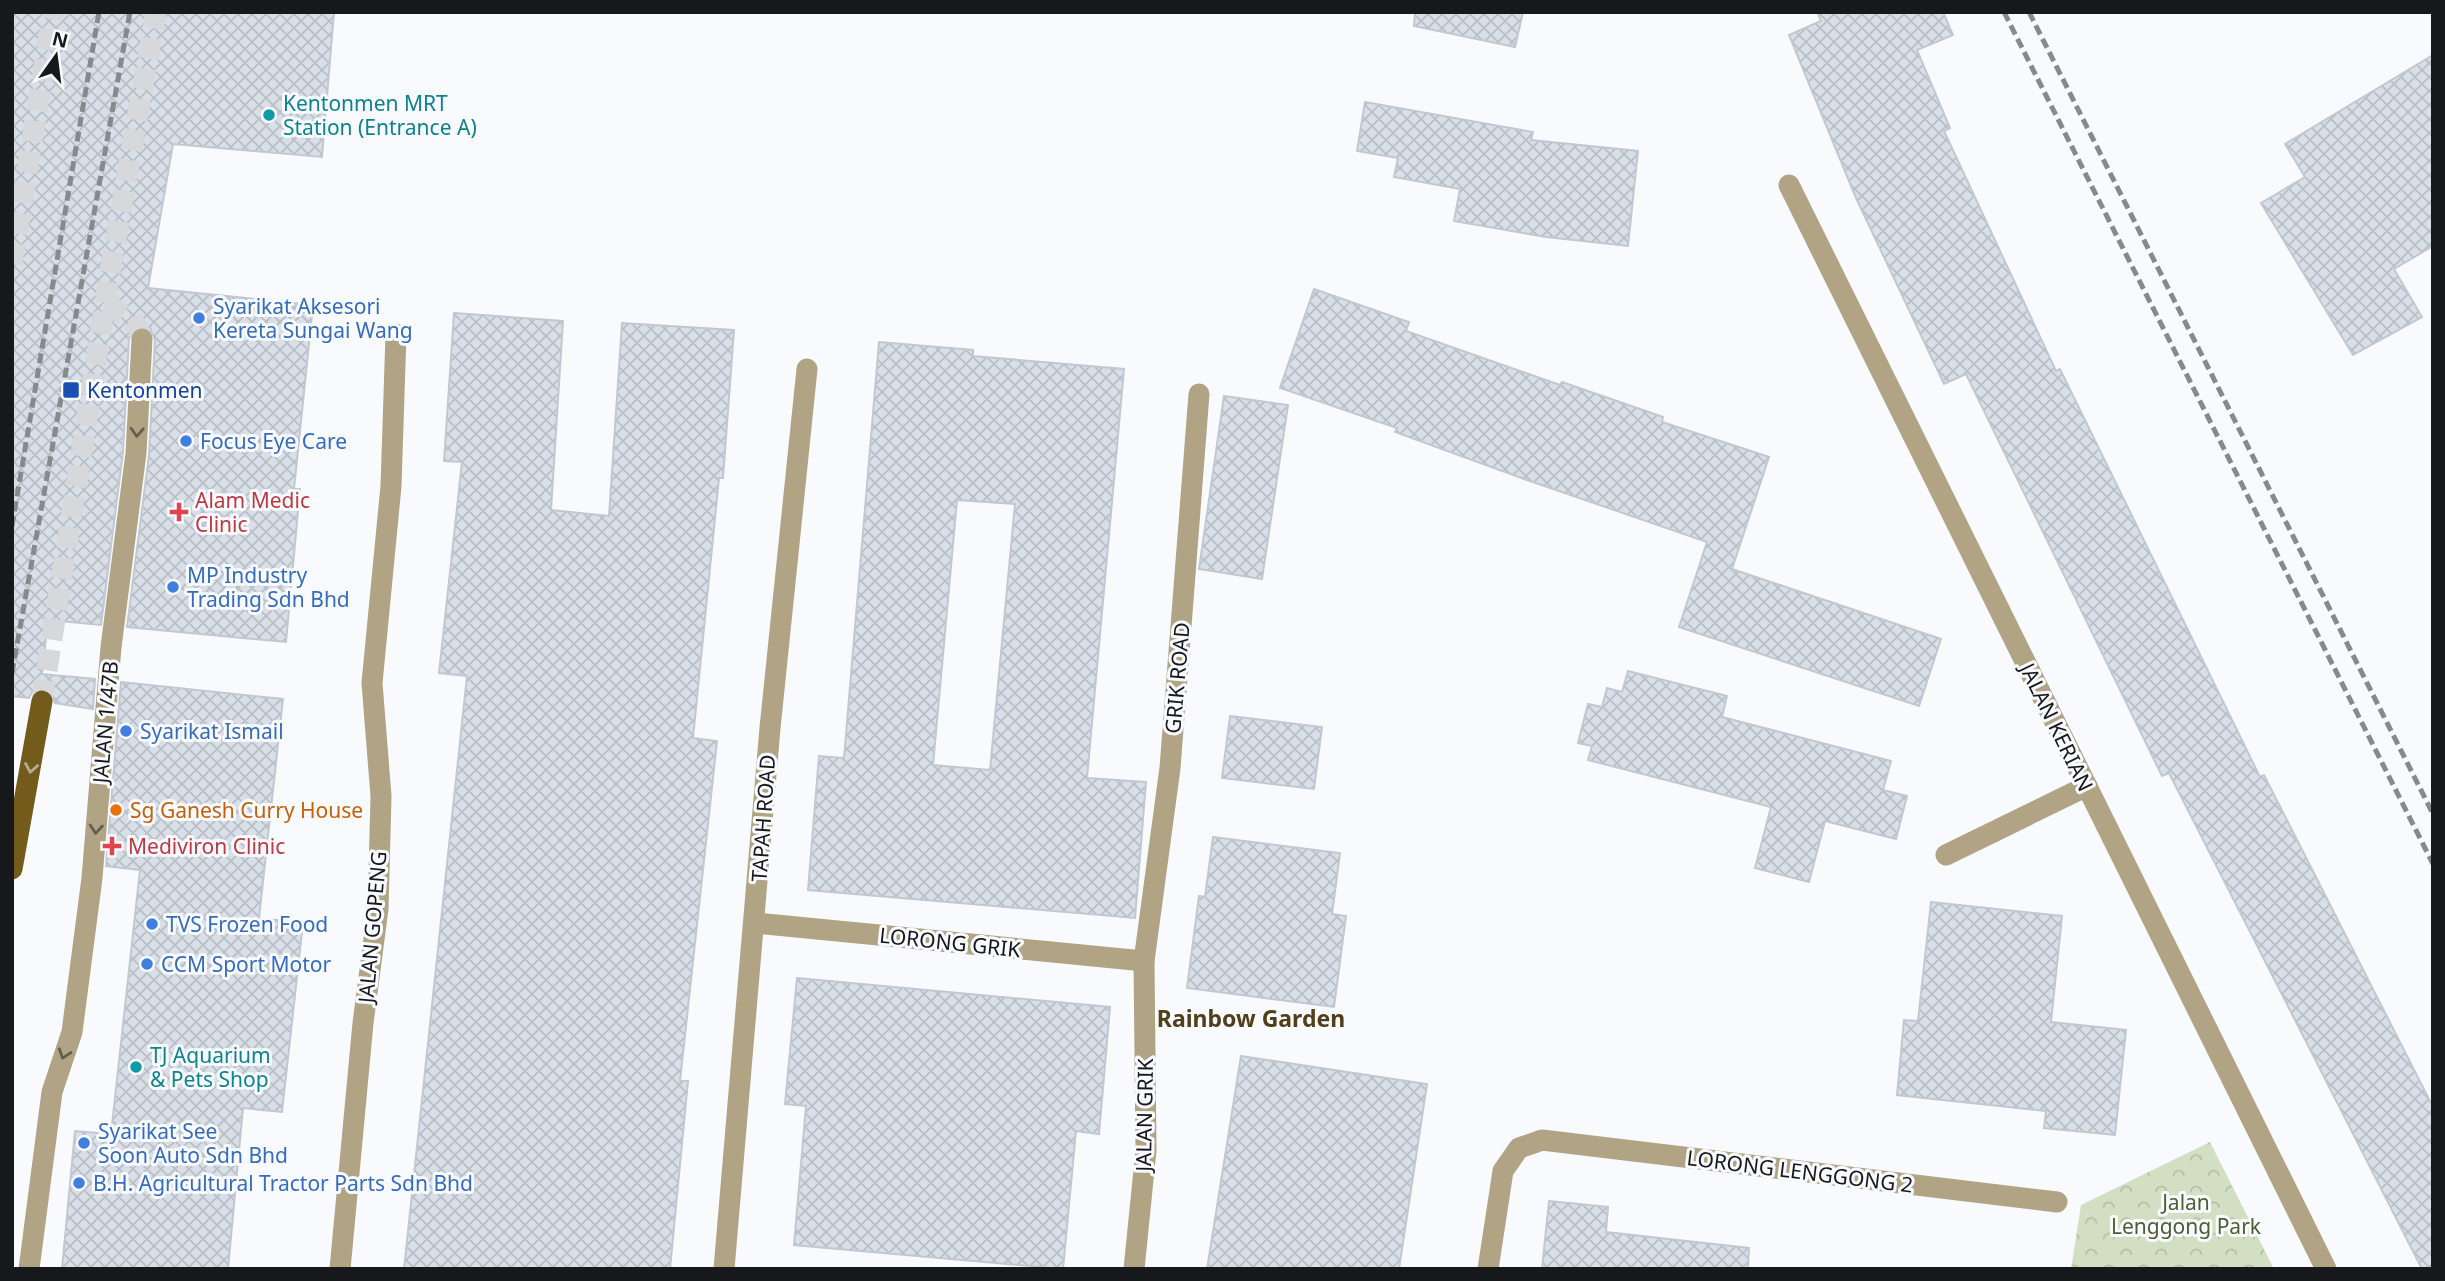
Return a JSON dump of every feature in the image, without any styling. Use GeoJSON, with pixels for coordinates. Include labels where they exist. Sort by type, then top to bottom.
{"type":"FeatureCollection","features":[{"type":"Feature","properties":{"kind":"main road"},"geometry":{"type":"LineString","coordinates":[[12,869],[42,701]]}},
{"type":"Feature","properties":{"kind":"street","name":"JALAN KERIAN"},"geometry":{"type":"LineString","coordinates":[[1789,185],[2326,1269]]}},
{"type":"Feature","properties":{"kind":"street","name":"JALAN GOPENG"},"geometry":{"type":"LineString","coordinates":[[340,1269],[363,1023],[378,909],[381,796],[372,683],[391,486],[396,334]]}},
{"type":"Feature","properties":{"kind":"street","name":"JALAN 1/47B"},"geometry":{"type":"LineString","coordinates":[[29,1269],[52,1092],[72,1031],[92,878],[111,647],[136,453],[142,340]]}},
{"type":"Feature","properties":{"kind":"street","name":"TAPAH ROAD"},"geometry":{"type":"LineString","coordinates":[[724,1269],[770,728],[807,369]]}},
{"type":"Feature","properties":{"kind":"street","name":"GRIK ROAD"},"geometry":{"type":"LineString","coordinates":[[1144,961],[1170,768],[1199,394]]}},
{"type":"Feature","properties":{"kind":"street"},"geometry":{"type":"LineString","coordinates":[[1946,855],[2087,786]]}},
{"type":"Feature","properties":{"kind":"street","name":"LORONG GRIK"},"geometry":{"type":"LineString","coordinates":[[755,923],[1144,961]]}},
{"type":"Feature","properties":{"kind":"street","name":"JALAN GRIK"},"geometry":{"type":"LineString","coordinates":[[1134,1269],[1146,1150],[1144,961]]}},
{"type":"Feature","properties":{"kind":"street","name":"LORONG LENGGONG 2"},"geometry":{"type":"LineString","coordinates":[[1488,1269],[1503,1171],[1519,1148],[1542,1140],[2057,1202]]}},
{"type":"Feature","properties":{"kind":"green space","name":"Jalan Lenggong Park"},"geometry":{"type":"Polygon","coordinates":[[[2210,1142],[2274,1269],[2071,1269],[2081,1205],[2210,1142]]]}},
{"type":"Feature","properties":{"kind":"building"},"geometry":{"type":"Polygon","coordinates":[[[12,12],[334,12],[322,157],[173,144],[148,288],[313,305],[294,489],[300,489],[286,642],[127,627],[149,455],[155,340],[150,328],[137,327],[129,338],[123,452],[101,625],[48,620],[42,674],[95,679],[93,709],[55,703],[51,691],[44,688],[32,692],[29,698],[12,696],[12,12]]]}},
{"type":"Feature","properties":{"kind":"building"},"geometry":{"type":"Polygon","coordinates":[[[1415,12],[1523,12],[1515,47],[1414,26],[1415,12]]]}},
{"type":"Feature","properties":{"kind":"building"},"geometry":{"type":"Polygon","coordinates":[[[1817,12],[1943,12],[1953,35],[1917,50],[1950,128],[1944,131],[2056,371],[2060,369],[2260,777],[2264,775],[2433,1107],[2433,1269],[2422,1269],[2169,773],[2162,776],[1966,374],[1944,384],[1856,198],[1789,35],[1821,21],[1817,12]]]}},
{"type":"Feature","properties":{"kind":"building"},"geometry":{"type":"Polygon","coordinates":[[[2433,55],[2433,246],[2394,269],[2422,317],[2353,355],[2261,203],[2305,177],[2285,144],[2433,55]]]}},
{"type":"Feature","properties":{"kind":"building"},"geometry":{"type":"Polygon","coordinates":[[[1365,102],[1533,132],[1531,140],[1638,151],[1628,246],[1546,237],[1454,221],[1460,189],[1394,177],[1398,158],[1357,151],[1365,102]]]}},
{"type":"Feature","properties":{"kind":"building"},"geometry":{"type":"Polygon","coordinates":[[[1314,289],[1409,322],[1406,331],[1560,385],[1562,382],[1663,417],[1662,422],[1769,457],[1732,569],[1941,639],[1919,706],[1679,627],[1707,542],[1527,480],[1395,432],[1397,428],[1280,388],[1314,289]]]}},
{"type":"Feature","properties":{"kind":"building"},"geometry":{"type":"Polygon","coordinates":[[[454,313],[563,321],[551,510],[609,516],[622,323],[734,330],[723,478],[719,478],[693,738],[717,741],[680,1081],[688,1081],[670,1269],[404,1269],[467,676],[439,673],[462,462],[444,461],[454,313]]]}},
{"type":"Feature","properties":{"kind":"building"},"geometry":{"type":"Polygon","coordinates":[[[879,342],[973,350],[973,356],[1124,369],[1087,778],[1146,782],[1135,918],[808,890],[819,756],[844,758],[879,342]],[[957,500],[933,765],[990,770],[1015,504],[957,500]]]}},
{"type":"Feature","properties":{"kind":"building"},"geometry":{"type":"Polygon","coordinates":[[[1224,396],[1288,405],[1262,579],[1199,569],[1224,396]]]}},
{"type":"Feature","properties":{"kind":"building"},"geometry":{"type":"Polygon","coordinates":[[[1628,671],[1727,696],[1722,717],[1891,761],[1883,790],[1907,796],[1896,839],[1825,821],[1809,882],[1755,868],[1771,807],[1588,760],[1592,746],[1578,743],[1588,704],[1602,707],[1607,688],[1622,692],[1628,671]]]}},
{"type":"Feature","properties":{"kind":"building"},"geometry":{"type":"Polygon","coordinates":[[[121,682],[283,699],[259,918],[303,923],[282,1112],[243,1108],[228,1269],[62,1269],[75,1131],[111,1134],[140,870],[106,866],[121,682]]]}},
{"type":"Feature","properties":{"kind":"building"},"geometry":{"type":"Polygon","coordinates":[[[1230,716],[1322,727],[1314,789],[1222,778],[1230,716]]]}},
{"type":"Feature","properties":{"kind":"building"},"geometry":{"type":"Polygon","coordinates":[[[1213,837],[1340,853],[1332,914],[1346,916],[1334,1007],[1187,988],[1199,896],[1205,897],[1213,837]]]}},
{"type":"Feature","properties":{"kind":"building"},"geometry":{"type":"Polygon","coordinates":[[[1931,902],[2062,916],[2051,1022],[2126,1030],[2115,1135],[2044,1128],[2046,1111],[1897,1095],[1904,1020],[1918,1021],[1931,902]]]}},
{"type":"Feature","properties":{"kind":"building"},"geometry":{"type":"Polygon","coordinates":[[[797,978],[1110,1007],[1099,1134],[1076,1131],[1063,1269],[794,1245],[806,1106],[785,1104],[797,978]]]}},
{"type":"Feature","properties":{"kind":"building"},"geometry":{"type":"Polygon","coordinates":[[[1241,1056],[1427,1084],[1399,1269],[1207,1269],[1241,1056]]]}},
{"type":"Feature","properties":{"kind":"building"},"geometry":{"type":"Polygon","coordinates":[[[1549,1201],[1608,1207],[1606,1232],[1749,1248],[1748,1269],[1542,1269],[1549,1201]]]}},
{"type":"Feature","properties":{"kind":"tunnel"},"geometry":{"type":"LineString","coordinates":[[12,264],[53,12]]}},
{"type":"Feature","properties":{"kind":"tunnel"},"geometry":{"type":"LineString","coordinates":[[42,701],[111,266],[156,12]]}},
{"type":"Feature","properties":{"kind":"tunnel"},"geometry":{"type":"LineString","coordinates":[[105,304],[133,321],[142,339]]}},
{"type":"Feature","properties":{"kind":"railway"},"geometry":{"type":"LineString","coordinates":[[12,526],[99,12]]}},
{"type":"Feature","properties":{"kind":"railway"},"geometry":{"type":"LineString","coordinates":[[12,673],[130,12]]}},
{"type":"Feature","properties":{"kind":"railway"},"geometry":{"type":"LineString","coordinates":[[2004,12],[2433,864]]}},
{"type":"Feature","properties":{"kind":"railway"},"geometry":{"type":"LineString","coordinates":[[2029,12],[2433,814]]}},
{"type":"Feature","properties":{"kind":"place","name":"Kentonmen MRT Station (Entrance A)"},"geometry":{"type":"Point","coordinates":[269,115]}},
{"type":"Feature","properties":{"kind":"place","name":"Syarikat Aksesori Kereta Sungai Wang"},"geometry":{"type":"Point","coordinates":[199,318]}},
{"type":"Feature","properties":{"kind":"place","name":"Kentonmen"},"geometry":{"type":"Point","coordinates":[71,390]}},
{"type":"Feature","properties":{"kind":"place","name":"Focus Eye Care"},"geometry":{"type":"Point","coordinates":[186,441]}},
{"type":"Feature","properties":{"kind":"place","name":"Alam Medic Clinic"},"geometry":{"type":"Point","coordinates":[179,512]}},
{"type":"Feature","properties":{"kind":"place","name":"MP Industry Trading Sdn Bhd"},"geometry":{"type":"Point","coordinates":[173,587]}},
{"type":"Feature","properties":{"kind":"place","name":"Syarikat Ismail"},"geometry":{"type":"Point","coordinates":[126,731]}},
{"type":"Feature","properties":{"kind":"place","name":"Sg Ganesh Curry House"},"geometry":{"type":"Point","coordinates":[116,810]}},
{"type":"Feature","properties":{"kind":"place","name":"Mediviron Clinic"},"geometry":{"type":"Point","coordinates":[112,846]}},
{"type":"Feature","properties":{"kind":"place","name":"TVS Frozen Food"},"geometry":{"type":"Point","coordinates":[152,924]}},
{"type":"Feature","properties":{"kind":"place","name":"CCM Sport Motor"},"geometry":{"type":"Point","coordinates":[147,964]}},
{"type":"Feature","properties":{"kind":"place","name":"TJ Aquarium & Pets Shop"},"geometry":{"type":"Point","coordinates":[136,1067]}},
{"type":"Feature","properties":{"kind":"place","name":"Syarikat See Soon Auto Sdn Bhd"},"geometry":{"type":"Point","coordinates":[84,1143]}},
{"type":"Feature","properties":{"kind":"place","name":"B.H. Agricultural Tractor Parts Sdn Bhd"},"geometry":{"type":"Point","coordinates":[79,1183]}},
{"type":"Feature","properties":{"kind":"district","name":"Rainbow Garden"},"geometry":{"type":"Point","coordinates":[1251,1018]}}]}
